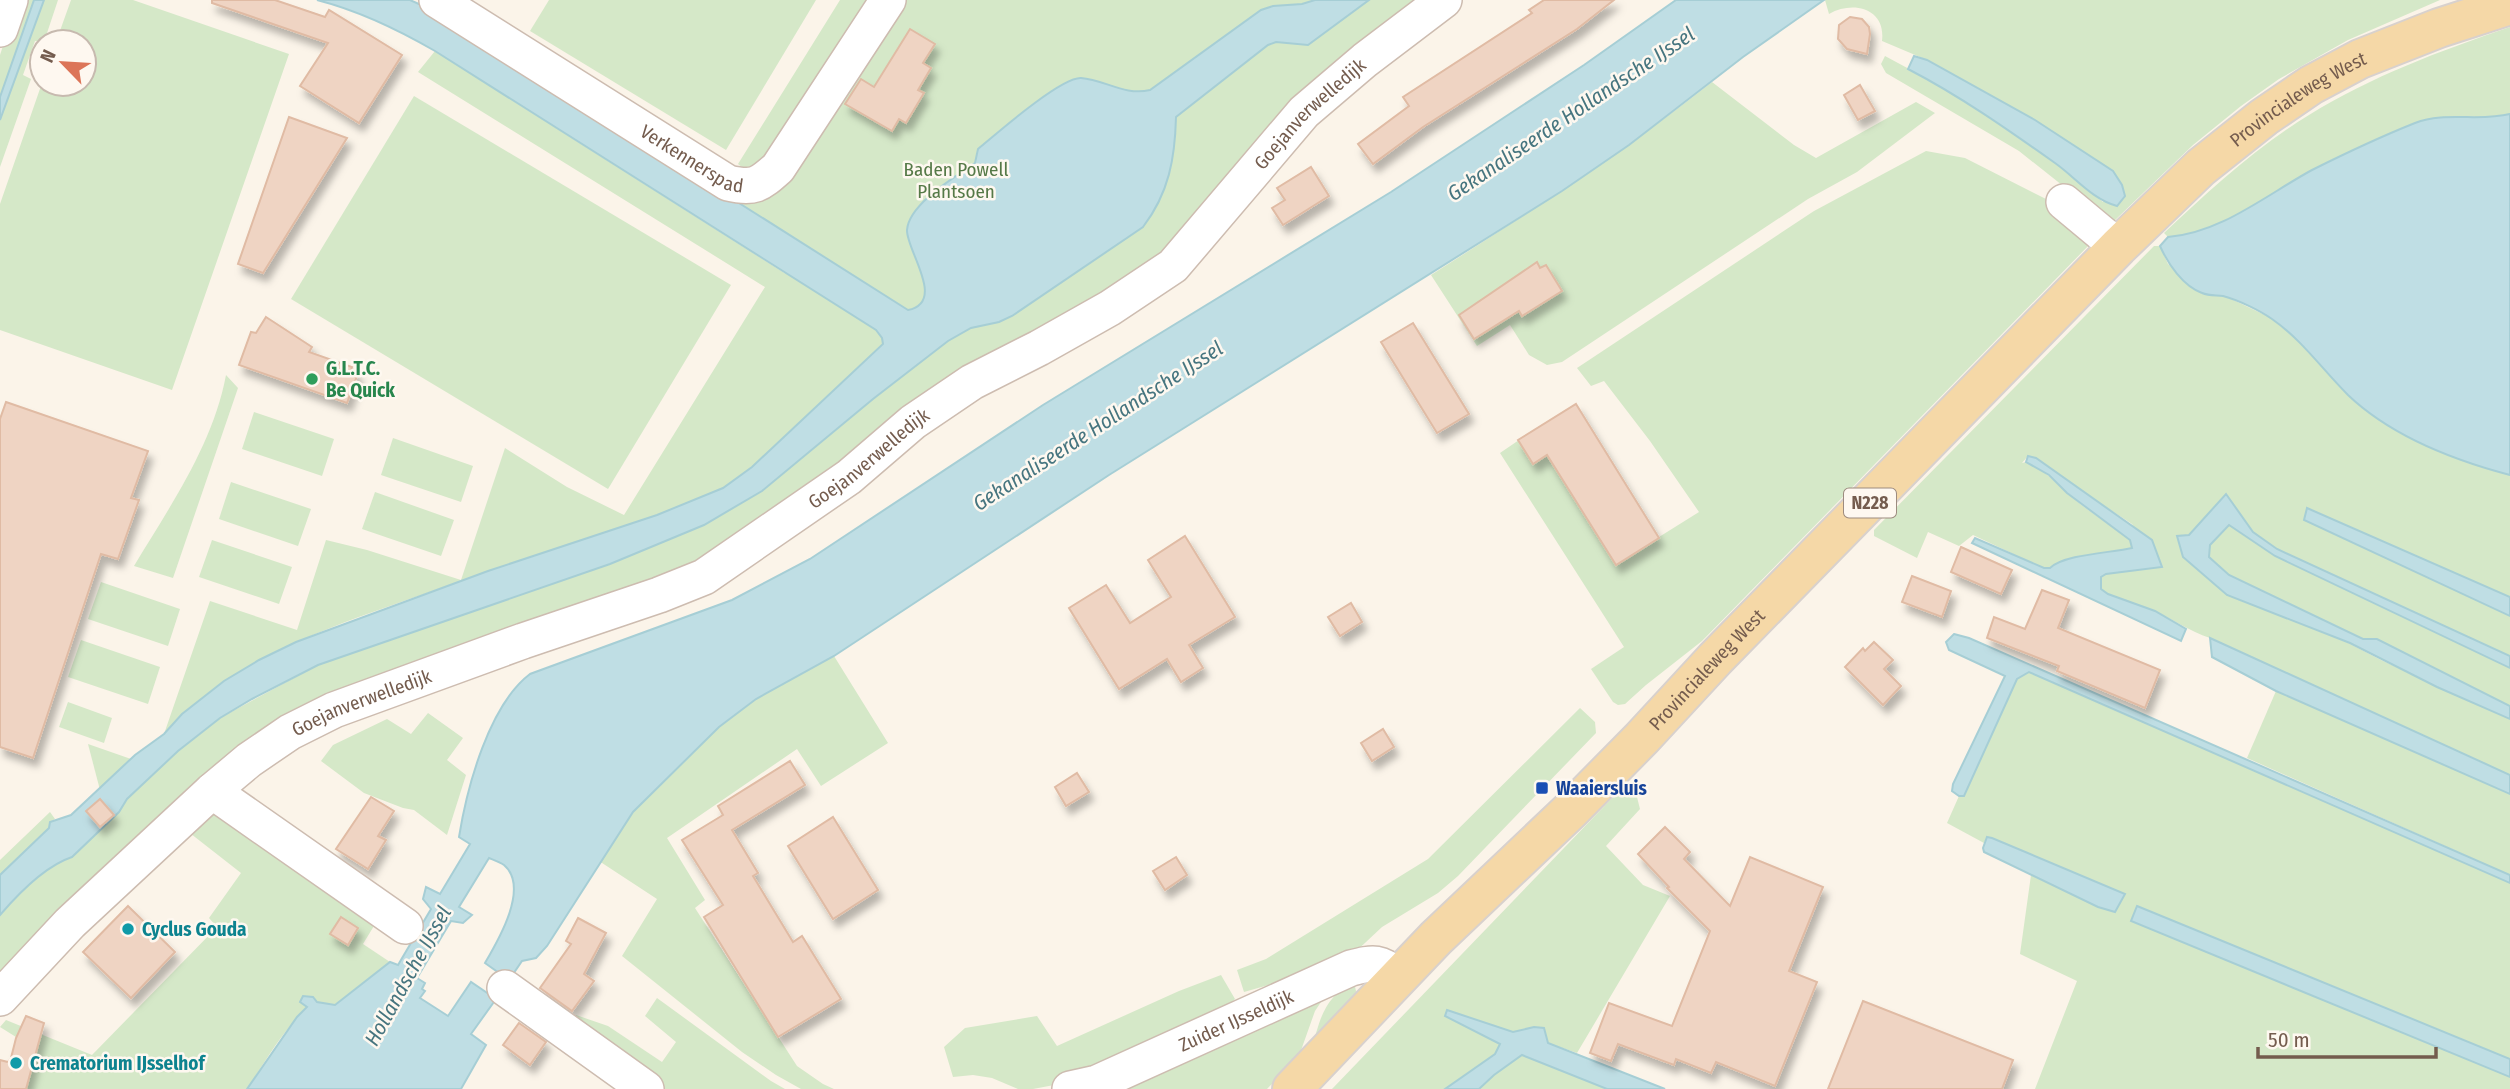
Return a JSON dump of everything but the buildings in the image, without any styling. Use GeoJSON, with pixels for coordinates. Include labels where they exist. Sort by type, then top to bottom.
{"type":"FeatureCollection","features":[{"type":"Feature","properties":{"kind":"main road","name":"Provincialeweg West"},"geometry":{"type":"LineString","coordinates":[[1292,1089],[1398,977],[1642,738],[1715,659],[2118,247],[2201,167],[2264,117],[2311,85],[2360,60],[2439,28],[2510,5]]}},
{"type":"Feature","properties":{"kind":"street","name":"Verkennerspad"},"geometry":{"type":"LineString","coordinates":[[437,0],[728,183],[748,187],[765,180],[778,168],[888,0]]}},
{"type":"Feature","properties":{"kind":"street","name":"Goejanverwelledijk"},"geometry":{"type":"LineString","coordinates":[[0,998],[70,923],[212,791],[249,760],[290,732],[334,710],[704,577],[849,477],[913,422],[972,382],[1110,308],[1172,266],[1304,112],[1365,60],[1444,0]]}},
{"type":"Feature","properties":{"kind":"street"},"geometry":{"type":"LineString","coordinates":[[2064,202],[2118,247]]}},
{"type":"Feature","properties":{"kind":"street"},"geometry":{"type":"LineString","coordinates":[[212,791],[405,926]]}},
{"type":"Feature","properties":{"kind":"street","name":"Zuider IJsseldijk"},"geometry":{"type":"LineString","coordinates":[[1070,1089],[1097,1083],[1351,968],[1369,964],[1385,965],[1398,977]]}},
{"type":"Feature","properties":{"kind":"street"},"geometry":{"type":"LineString","coordinates":[[506,988],[646,1089]]}},
{"type":"Feature","properties":{"kind":"green space"},"geometry":{"type":"Polygon","coordinates":[[[18,0],[34,0],[0,97],[0,55],[18,0]]]}},
{"type":"Feature","properties":{"kind":"green space"},"geometry":{"type":"Polygon","coordinates":[[[44,0],[58,0],[49,28],[34,28],[44,0]]]}},
{"type":"Feature","properties":{"kind":"green space"},"geometry":{"type":"Polygon","coordinates":[[[71,0],[133,0],[289,54],[172,390],[0,330],[0,204],[37,98],[98,98],[98,28],[61,28],[71,0]]]}},
{"type":"Feature","properties":{"kind":"green space"},"geometry":{"type":"Polygon","coordinates":[[[549,0],[816,0],[726,150],[530,31],[549,0]]]}},
{"type":"Feature","properties":{"kind":"green space","name":"Baden Powell Plantsoen"},"geometry":{"type":"Polygon","coordinates":[[[840,0],[1433,0],[1171,250],[732,555],[334,709],[0,981],[0,915],[42,874],[72,857],[119,812],[126,799],[178,751],[220,718],[318,665],[460,615],[463,580],[343,623],[265,658],[228,679],[195,704],[164,734],[210,601],[297,630],[326,540],[461,580],[505,448],[567,487],[624,515],[765,287],[418,72],[435,51],[786,274],[724,209],[748,172],[738,164],[840,0]]]}},
{"type":"Feature","properties":{"kind":"green space"},"geometry":{"type":"Polygon","coordinates":[[[1825,0],[2440,0],[2348,40],[2279,79],[2193,145],[2111,224],[2019,151],[1886,73],[1881,64],[1885,56],[1950,91],[2059,165],[2103,202],[2113,171],[2034,120],[1927,60],[1882,41],[1879,21],[1866,10],[1848,8],[1829,14],[1825,0]]]}},
{"type":"Feature","properties":{"kind":"green space"},"geometry":{"type":"Polygon","coordinates":[[[2510,27],[2510,114],[2426,119],[2312,170],[2243,212],[2207,229],[2168,237],[2164,233],[2216,185],[2309,115],[2357,88],[2407,65],[2510,27]]]}},
{"type":"Feature","properties":{"kind":"green space"},"geometry":{"type":"Polygon","coordinates":[[[28,44],[28,61],[23,75],[28,78],[28,88],[0,167],[0,120],[28,44]]]}},
{"type":"Feature","properties":{"kind":"green space"},"geometry":{"type":"Polygon","coordinates":[[[1712,82],[1794,145],[1816,158],[1916,102],[1935,113],[1857,172],[1808,199],[1562,362],[1547,365],[1529,355],[1510,325],[1477,346],[1431,275],[1609,158],[1712,82]]]}},
{"type":"Feature","properties":{"kind":"green space"},"geometry":{"type":"Polygon","coordinates":[[[414,96],[731,285],[608,489],[291,299],[414,96]]]}},
{"type":"Feature","properties":{"kind":"green space"},"geometry":{"type":"Polygon","coordinates":[[[1926,151],[1965,158],[2054,203],[2092,242],[1702,641],[1625,704],[1618,705],[1613,702],[1591,669],[1624,647],[1500,453],[1535,429],[1619,562],[1699,512],[1604,381],[1591,386],[1577,368],[1814,211],[1926,151]]]}},
{"type":"Feature","properties":{"kind":"green space"},"geometry":{"type":"Polygon","coordinates":[[[2154,246],[2160,246],[2168,264],[2202,294],[2225,296],[2269,317],[2294,336],[2349,396],[2401,433],[2484,468],[2510,475],[2510,597],[2308,509],[2304,520],[2510,616],[2510,656],[2277,549],[2253,532],[2226,494],[2189,535],[2178,536],[2183,557],[2381,660],[2510,719],[2510,775],[2101,589],[2101,577],[2106,574],[2162,567],[2132,524],[2028,456],[2022,463],[2026,462],[2043,471],[2081,505],[2130,540],[2132,549],[2077,557],[2050,568],[2043,568],[1973,535],[1959,546],[1928,532],[1917,558],[1874,536],[1874,530],[2154,246]]]}},
{"type":"Feature","properties":{"kind":"green space"},"geometry":{"type":"Polygon","coordinates":[[[226,375],[238,388],[173,578],[134,566],[176,498],[201,450],[220,401],[226,375]]]}},
{"type":"Feature","properties":{"kind":"green space"},"geometry":{"type":"Polygon","coordinates":[[[254,412],[334,439],[322,476],[242,449],[254,412]]]}},
{"type":"Feature","properties":{"kind":"green space"},"geometry":{"type":"Polygon","coordinates":[[[393,438],[473,466],[461,502],[381,475],[393,438]]]}},
{"type":"Feature","properties":{"kind":"green space"},"geometry":{"type":"Polygon","coordinates":[[[231,482],[311,509],[298,546],[219,519],[231,482]]]}},
{"type":"Feature","properties":{"kind":"green space"},"geometry":{"type":"Polygon","coordinates":[[[375,492],[454,520],[441,556],[362,529],[375,492]]]}},
{"type":"Feature","properties":{"kind":"green space"},"geometry":{"type":"Polygon","coordinates":[[[2229,525],[2275,556],[2510,668],[2510,706],[2377,639],[2364,639],[2229,575],[2209,557],[2210,545],[2229,525]]]}},
{"type":"Feature","properties":{"kind":"green space"},"geometry":{"type":"Polygon","coordinates":[[[212,540],[292,567],[279,604],[199,577],[212,540]]]}},
{"type":"Feature","properties":{"kind":"green space"},"geometry":{"type":"Polygon","coordinates":[[[101,582],[180,609],[168,646],[88,619],[101,582]]]}},
{"type":"Feature","properties":{"kind":"green space"},"geometry":{"type":"Polygon","coordinates":[[[81,640],[160,667],[148,704],[68,677],[81,640]]]}},
{"type":"Feature","properties":{"kind":"green space"},"geometry":{"type":"Polygon","coordinates":[[[834,656],[888,743],[821,786],[797,749],[667,838],[705,900],[695,908],[797,1066],[834,1089],[801,1089],[742,1052],[622,956],[657,899],[599,861],[633,812],[719,727],[756,699],[834,656]]]}},
{"type":"Feature","properties":{"kind":"green space"},"geometry":{"type":"Polygon","coordinates":[[[2029,672],[2510,883],[2510,1059],[2137,906],[2131,920],[2510,1077],[2510,1089],[2035,1089],[2077,981],[2020,954],[2031,875],[2114,912],[2125,894],[1992,838],[1987,837],[1984,843],[1947,823],[1959,796],[1964,796],[2017,679],[2029,672]]]}},
{"type":"Feature","properties":{"kind":"green space"},"geometry":{"type":"Polygon","coordinates":[[[2276,691],[2510,794],[2510,875],[2247,758],[2276,691]]]}},
{"type":"Feature","properties":{"kind":"green space"},"geometry":{"type":"Polygon","coordinates":[[[68,702],[112,718],[104,743],[59,727],[68,702]]]}},
{"type":"Feature","properties":{"kind":"green space"},"geometry":{"type":"Polygon","coordinates":[[[1580,708],[1595,722],[1596,733],[1458,876],[1438,893],[1382,927],[1350,957],[1283,987],[1272,984],[1244,992],[1237,970],[1266,959],[1428,859],[1580,708]]]}},
{"type":"Feature","properties":{"kind":"green space"},"geometry":{"type":"Polygon","coordinates":[[[428,713],[463,738],[447,760],[466,775],[447,835],[414,810],[364,793],[321,761],[333,745],[387,719],[411,734],[428,713]]]}},
{"type":"Feature","properties":{"kind":"green space"},"geometry":{"type":"Polygon","coordinates":[[[88,744],[131,759],[100,790],[88,744]]]}},
{"type":"Feature","properties":{"kind":"green space"},"geometry":{"type":"Polygon","coordinates":[[[1625,791],[1637,797],[1640,809],[1606,846],[1643,885],[1670,896],[1577,1053],[1548,1043],[1534,1027],[1513,1032],[1448,1010],[1446,1016],[1501,1043],[1495,1054],[1445,1089],[1332,1089],[1617,793],[1625,791]]]}},
{"type":"Feature","properties":{"kind":"green space"},"geometry":{"type":"Polygon","coordinates":[[[221,810],[380,916],[363,944],[390,962],[335,1005],[317,1002],[306,1009],[278,1041],[247,1089],[26,1089],[36,1042],[16,1037],[0,1027],[6,1020],[92,1055],[217,927],[209,918],[241,873],[186,830],[199,818],[221,810]]]}},
{"type":"Feature","properties":{"kind":"green space"},"geometry":{"type":"Polygon","coordinates":[[[50,812],[55,819],[50,822],[49,828],[0,875],[0,860],[50,812]]]}},
{"type":"Feature","properties":{"kind":"green space"},"geometry":{"type":"Polygon","coordinates":[[[1221,975],[1235,999],[1207,1029],[1070,1082],[1018,1089],[992,1078],[973,1075],[953,1077],[944,1047],[965,1028],[1037,1016],[1057,1046],[1221,975]]]}},
{"type":"Feature","properties":{"kind":"green space"},"geometry":{"type":"Polygon","coordinates":[[[1354,982],[1355,999],[1315,1037],[1328,1005],[1338,992],[1354,982]]]}},
{"type":"Feature","properties":{"kind":"green space"},"geometry":{"type":"Polygon","coordinates":[[[657,998],[785,1089],[658,1089],[569,1025],[576,1015],[608,1026],[662,1062],[676,1042],[645,1016],[657,998]]]}},
{"type":"Feature","properties":{"kind":"green space"},"geometry":{"type":"Polygon","coordinates":[[[1323,999],[1315,1011],[1299,1056],[1267,1089],[1093,1089],[1323,999]]]}},
{"type":"Feature","properties":{"kind":"green space"},"geometry":{"type":"Polygon","coordinates":[[[1522,1055],[1607,1089],[1479,1089],[1522,1055]]]}},
{"type":"Feature","properties":{"kind":"water"},"geometry":{"type":"Polygon","coordinates":[[[34,0],[44,0],[34,28],[28,28],[28,44],[0,120],[0,97],[34,0]]]}},
{"type":"Feature","properties":{"kind":"water"},"geometry":{"type":"Polygon","coordinates":[[[317,0],[410,0],[439,13],[908,310],[919,305],[924,297],[925,286],[908,239],[910,220],[934,192],[975,163],[978,149],[1044,96],[1072,80],[1081,78],[1132,91],[1150,90],[1261,10],[1315,0],[1369,0],[1308,45],[1276,42],[1268,45],[1176,117],[1169,175],[1159,201],[1143,227],[1012,316],[999,322],[971,328],[948,341],[762,491],[704,525],[610,564],[318,665],[252,699],[220,718],[178,751],[127,799],[119,812],[72,857],[42,874],[0,915],[0,875],[49,828],[50,822],[71,815],[135,755],[164,734],[182,714],[224,681],[296,642],[488,571],[657,515],[723,488],[752,467],[883,344],[876,330],[435,51],[378,21],[317,0]]]}},
{"type":"Feature","properties":{"kind":"water"},"geometry":{"type":"Polygon","coordinates":[[[1676,0],[1824,0],[1743,57],[1629,145],[1562,191],[1109,475],[834,656],[756,699],[719,727],[633,812],[547,946],[536,958],[522,961],[509,980],[485,963],[504,928],[513,900],[514,886],[504,865],[489,858],[459,907],[472,915],[463,923],[451,921],[417,978],[425,983],[422,989],[425,991],[420,998],[448,1016],[471,982],[496,999],[471,1034],[486,1045],[461,1089],[247,1089],[297,1017],[307,1007],[300,1002],[303,996],[335,1005],[390,962],[398,965],[431,909],[423,899],[426,887],[440,894],[470,844],[459,837],[482,748],[503,706],[530,674],[732,600],[810,559],[1043,405],[1391,192],[1584,65],[1676,0]]]}},
{"type":"Feature","properties":{"kind":"water"},"geometry":{"type":"Polygon","coordinates":[[[1914,56],[1927,60],[2035,120],[2113,171],[2125,196],[2117,206],[2092,193],[2001,125],[1908,69],[1914,56]]]}},
{"type":"Feature","properties":{"kind":"water"},"geometry":{"type":"Polygon","coordinates":[[[2510,114],[2510,475],[2445,454],[2383,423],[2348,395],[2283,327],[2235,300],[2195,290],[2182,280],[2160,246],[2168,237],[2188,234],[2225,221],[2312,170],[2415,123],[2426,119],[2510,114]]]}},
{"type":"Feature","properties":{"kind":"water"},"geometry":{"type":"Polygon","coordinates":[[[2028,456],[2036,458],[2152,540],[2162,567],[2106,574],[2101,577],[2101,589],[2155,611],[2186,629],[2181,641],[1972,543],[1975,538],[2044,568],[2077,557],[2132,548],[2130,540],[2067,493],[2049,475],[2026,462],[2028,456]]]}},
{"type":"Feature","properties":{"kind":"water"},"geometry":{"type":"Polygon","coordinates":[[[2226,494],[2253,532],[2277,549],[2510,656],[2510,668],[2275,556],[2229,525],[2210,545],[2209,557],[2229,575],[2363,639],[2377,639],[2510,706],[2510,719],[2437,687],[2350,643],[2227,595],[2183,557],[2177,536],[2189,535],[2226,494]]]}},
{"type":"Feature","properties":{"kind":"water"},"geometry":{"type":"Polygon","coordinates":[[[2307,508],[2510,597],[2510,616],[2304,520],[2307,508]]]}},
{"type":"Feature","properties":{"kind":"water"},"geometry":{"type":"Polygon","coordinates":[[[1954,634],[1969,638],[2510,875],[2510,883],[2029,672],[2017,679],[1964,796],[1959,796],[1952,791],[1953,784],[2005,676],[1949,650],[1946,642],[1954,634]]]}},
{"type":"Feature","properties":{"kind":"water"},"geometry":{"type":"Polygon","coordinates":[[[2210,638],[2510,775],[2510,794],[2276,691],[2212,657],[2210,638]]]}},
{"type":"Feature","properties":{"kind":"water"},"geometry":{"type":"Polygon","coordinates":[[[1987,837],[2125,894],[2115,912],[2098,907],[1984,852],[1987,837]]]}},
{"type":"Feature","properties":{"kind":"water"},"geometry":{"type":"Polygon","coordinates":[[[2137,906],[2510,1059],[2510,1077],[2131,921],[2137,906]]]}},
{"type":"Feature","properties":{"kind":"water"},"geometry":{"type":"Polygon","coordinates":[[[1447,1010],[1513,1032],[1534,1027],[1544,1028],[1548,1043],[1665,1089],[1607,1089],[1522,1055],[1479,1089],[1445,1089],[1495,1054],[1500,1044],[1445,1016],[1447,1010]]]}},
{"type":"Feature","properties":{"kind":"place","name":"G.L.T.C. Be Quick"},"geometry":{"type":"Point","coordinates":[312,379]}},
{"type":"Feature","properties":{"kind":"place","name":"Waaiersluis"},"geometry":{"type":"Point","coordinates":[1542,788]}},
{"type":"Feature","properties":{"kind":"place","name":"Cyclus Gouda"},"geometry":{"type":"Point","coordinates":[128,929]}},
{"type":"Feature","properties":{"kind":"place","name":"Crematorium IJsselhof"},"geometry":{"type":"Point","coordinates":[16,1063]}},
{"type":"Feature","properties":{"kind":"water label","name":"Gekanaliseerde Hollandsche IJssel"},"geometry":{"type":"Point","coordinates":[1571,114]}},
{"type":"Feature","properties":{"kind":"water label","name":"Gekanaliseerde Hollandsche IJssel"},"geometry":{"type":"Point","coordinates":[1098,426]}},
{"type":"Feature","properties":{"kind":"water label","name":"Hollandsche IJssel"},"geometry":{"type":"Point","coordinates":[408,976]}}]}
